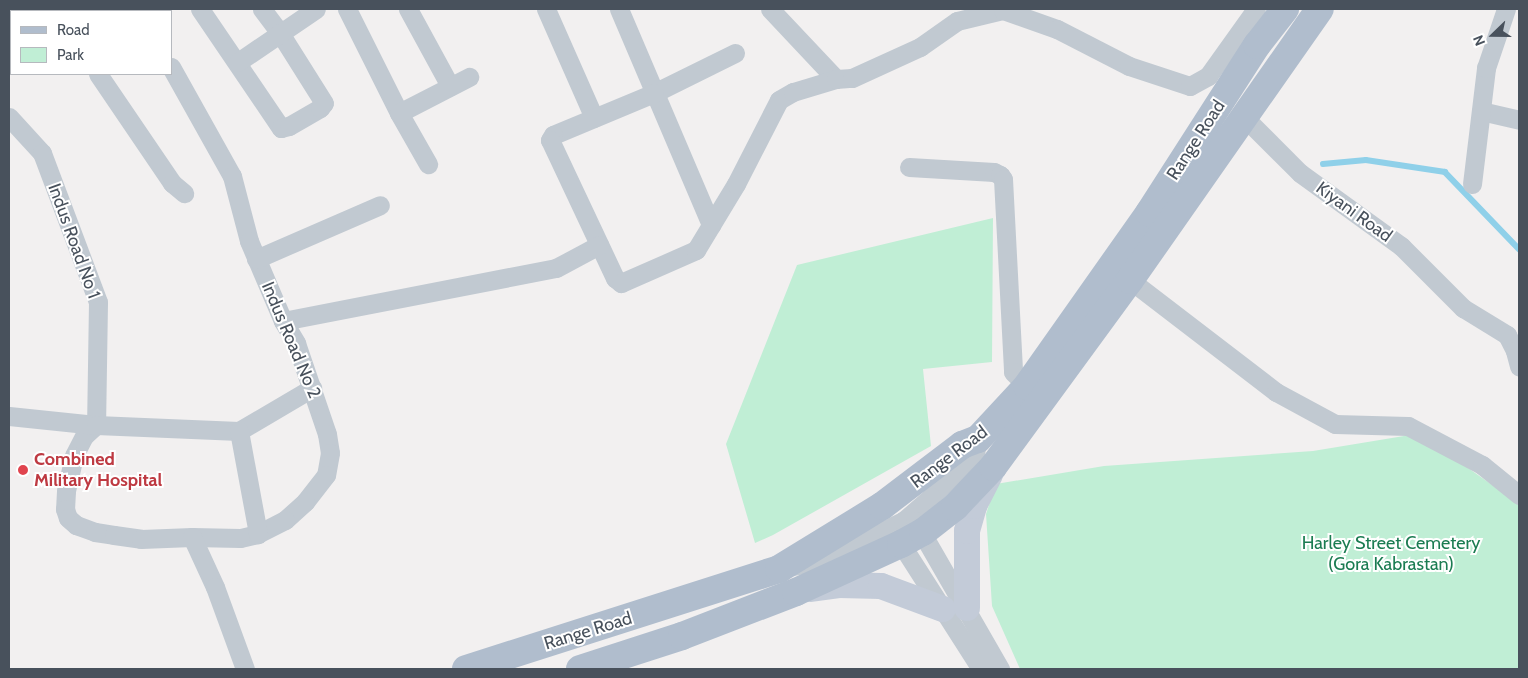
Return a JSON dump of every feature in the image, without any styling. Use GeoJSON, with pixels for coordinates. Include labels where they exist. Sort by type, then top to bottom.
{"type":"FeatureCollection","features":[{"type":"Feature","properties":{"kind":"main road","name":"Range Road"},"geometry":{"type":"LineString","coordinates":[[466,669],[779,569],[882,506],[962,445],[978,438],[1027,386],[1150,213],[1257,45],[1285,9]]}},
{"type":"Feature","properties":{"kind":"main road"},"geometry":{"type":"LineString","coordinates":[[580,669],[682,636],[796,592],[955,507],[993,467],[1130,280],[1320,9]]}},
{"type":"Feature","properties":{"kind":"main road"},"geometry":{"type":"LineString","coordinates":[[796,592],[839,585],[881,586],[955,608],[967,531],[974,506],[993,467]]}},
{"type":"Feature","properties":{"kind":"street"},"geometry":{"type":"LineString","coordinates":[[200,9],[238,62],[281,128],[289,126],[320,108],[324,103],[280,33],[262,9]]}},
{"type":"Feature","properties":{"kind":"street"},"geometry":{"type":"LineString","coordinates":[[238,62],[316,9]]}},
{"type":"Feature","properties":{"kind":"street"},"geometry":{"type":"LineString","coordinates":[[347,9],[399,113],[428,164]]}},
{"type":"Feature","properties":{"kind":"street"},"geometry":{"type":"LineString","coordinates":[[408,9],[450,86]]}},
{"type":"Feature","properties":{"kind":"street"},"geometry":{"type":"LineString","coordinates":[[546,9],[594,118]]}},
{"type":"Feature","properties":{"kind":"street"},"geometry":{"type":"LineString","coordinates":[[619,9],[711,225]]}},
{"type":"Feature","properties":{"kind":"street"},"geometry":{"type":"LineString","coordinates":[[770,9],[836,79]]}},
{"type":"Feature","properties":{"kind":"street"},"geometry":{"type":"LineString","coordinates":[[735,53],[654,94],[554,135],[550,140],[615,278],[621,284],[696,250],[736,184],[779,100],[793,92],[836,79],[852,78],[920,47],[961,15],[1003,10],[1057,29],[1129,66],[1190,86],[1208,76],[1256,9]]}},
{"type":"Feature","properties":{"kind":"street"},"geometry":{"type":"LineString","coordinates":[[1472,184],[1486,68],[1506,9]]}},
{"type":"Feature","properties":{"kind":"street","name":"Indus Road No 2"},"geometry":{"type":"LineString","coordinates":[[172,69],[232,176],[249,241],[283,321],[296,343],[327,434],[330,453],[326,475],[305,502],[285,520],[258,534],[240,538],[192,537]]}},
{"type":"Feature","properties":{"kind":"street"},"geometry":{"type":"LineString","coordinates":[[99,75],[172,182],[184,193]]}},
{"type":"Feature","properties":{"kind":"street"},"geometry":{"type":"LineString","coordinates":[[399,113],[469,77]]}},
{"type":"Feature","properties":{"kind":"street"},"geometry":{"type":"LineString","coordinates":[[1481,111],[1519,120]]}},
{"type":"Feature","properties":{"kind":"street","name":"Indus Road No 1"},"geometry":{"type":"LineString","coordinates":[[9,117],[42,152],[98,302],[96,425]]}},
{"type":"Feature","properties":{"kind":"street","name":"Kiyani Road"},"geometry":{"type":"LineString","coordinates":[[1245,118],[1300,173],[1401,246],[1463,308],[1507,335],[1515,351],[1519,366]]}},
{"type":"Feature","properties":{"kind":"street"},"geometry":{"type":"LineString","coordinates":[[909,167],[994,172],[1003,179],[1013,372],[1027,386]]}},
{"type":"Feature","properties":{"kind":"street"},"geometry":{"type":"LineString","coordinates":[[256,259],[380,205]]}},
{"type":"Feature","properties":{"kind":"street"},"geometry":{"type":"LineString","coordinates":[[283,321],[556,268],[600,245]]}},
{"type":"Feature","properties":{"kind":"street"},"geometry":{"type":"LineString","coordinates":[[1130,280],[1276,392],[1335,424],[1408,426],[1482,465],[1519,495]]}},
{"type":"Feature","properties":{"kind":"street"},"geometry":{"type":"LineString","coordinates":[[9,416],[96,425],[239,431],[312,388]]}},
{"type":"Feature","properties":{"kind":"street"},"geometry":{"type":"LineString","coordinates":[[96,425],[84,436],[74,456],[66,491],[65,509],[68,518],[76,525],[114,536],[141,539],[192,537],[215,586],[245,669]]}},
{"type":"Feature","properties":{"kind":"street"},"geometry":{"type":"LineString","coordinates":[[239,431],[258,534]]}},
{"type":"Feature","properties":{"kind":"street"},"geometry":{"type":"LineString","coordinates":[[779,569],[820,561],[909,533],[931,497],[975,453],[978,438]]}},
{"type":"Feature","properties":{"kind":"street"},"geometry":{"type":"LineString","coordinates":[[909,533],[955,608],[1000,669]]}},
{"type":"Feature","properties":{"kind":"street"},"geometry":{"type":"LineString","coordinates":[[909,533],[955,608],[980,669]]}},
{"type":"Feature","properties":{"kind":"green space"},"geometry":{"type":"Polygon","coordinates":[[[993,218],[992,362],[923,369],[931,446],[773,535],[755,543],[726,444],[797,265],[993,218]]]}},
{"type":"Feature","properties":{"kind":"green space","name":"Harley Street Cemetery (Gora Kabrastan)"},"geometry":{"type":"Polygon","coordinates":[[[1410,435],[1444,451],[1519,504],[1519,669],[1020,669],[992,606],[986,514],[996,484],[1104,466],[1313,451],[1410,435]]]}},
{"type":"Feature","properties":{"kind":"waterway"},"geometry":{"type":"LineString","coordinates":[[1323,164],[1366,160],[1445,172],[1519,249]]}},
{"type":"Feature","properties":{"kind":"place","name":"Combined Military Hospital"},"geometry":{"type":"Point","coordinates":[23,470]}}]}
